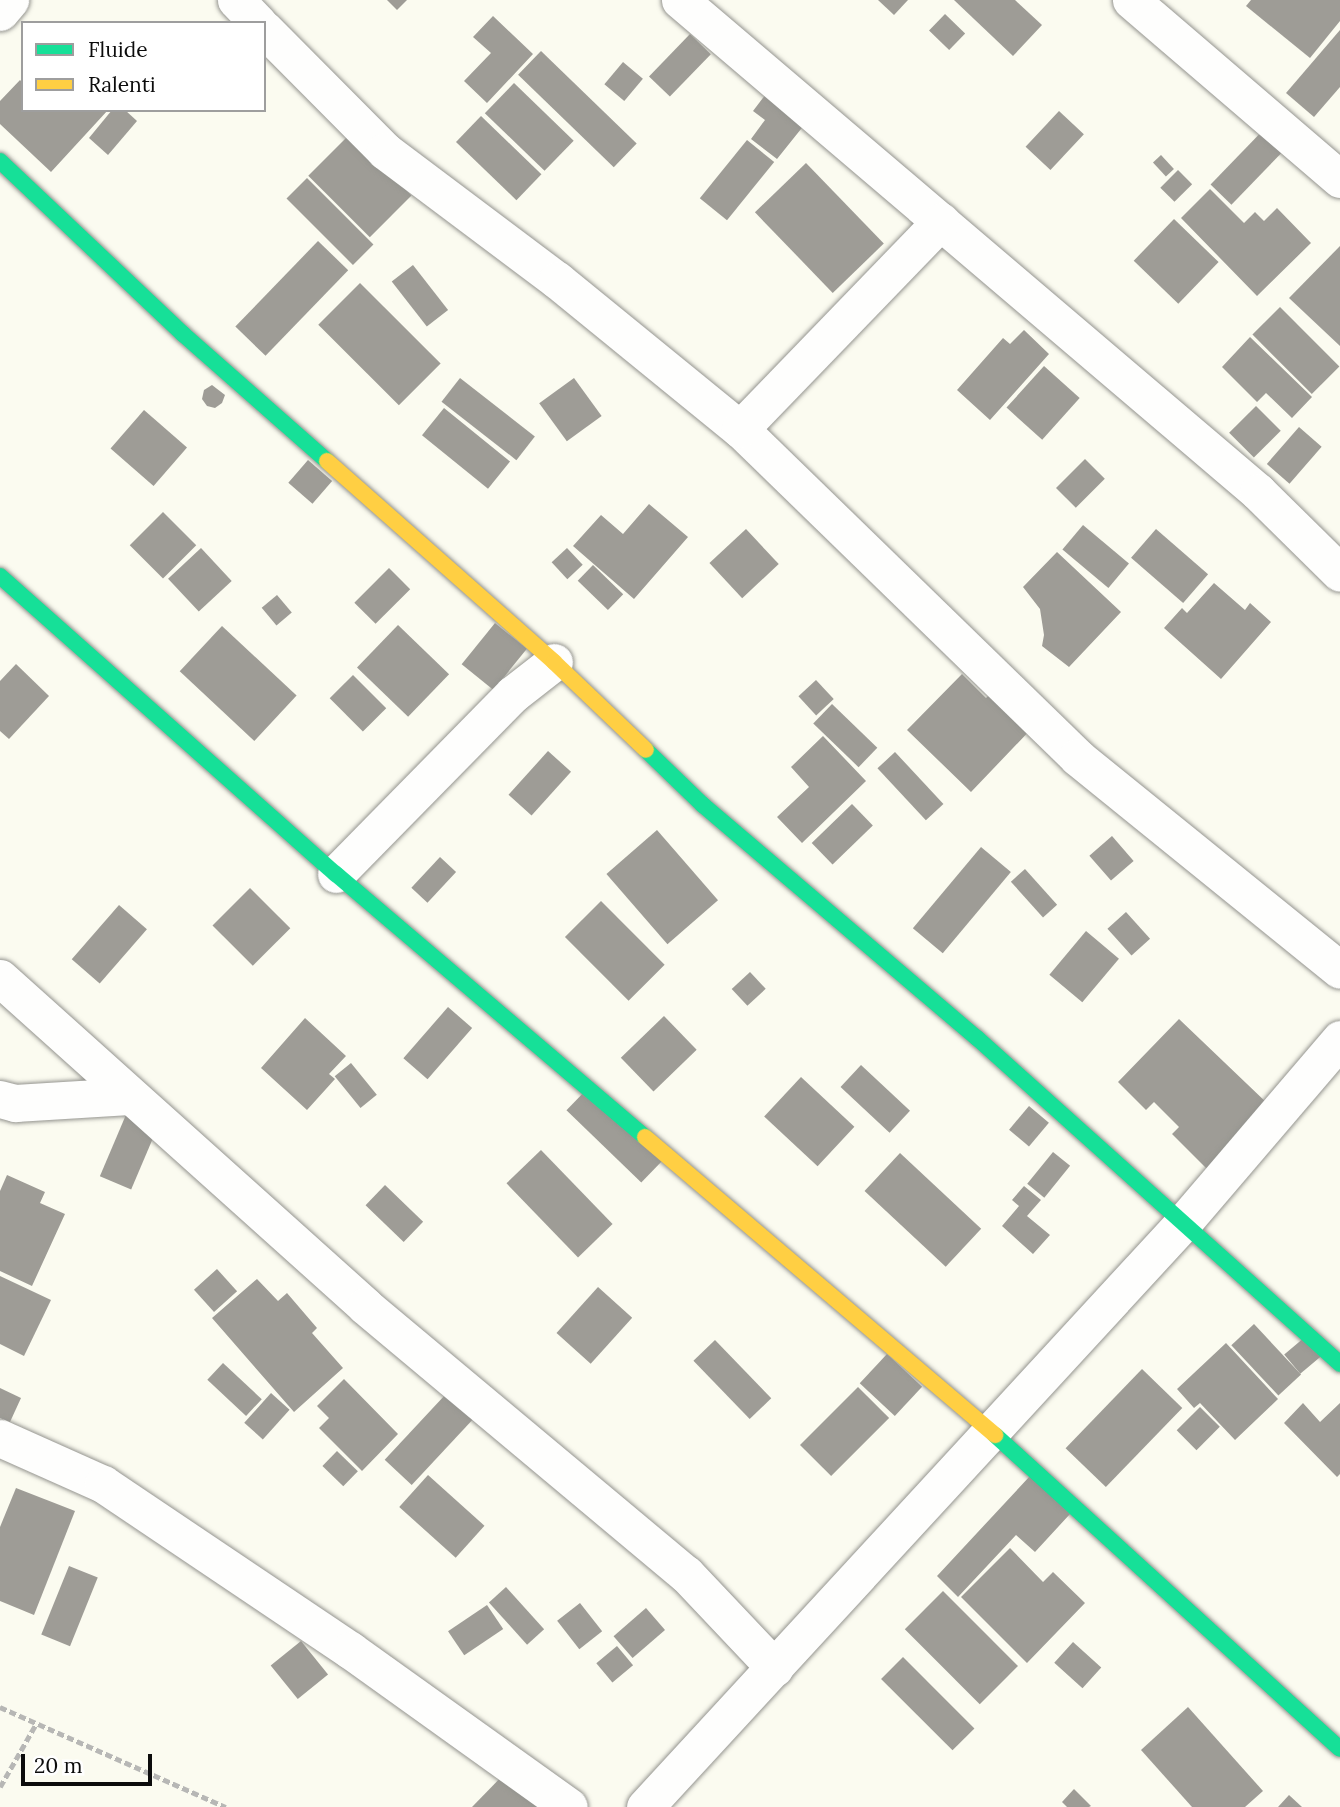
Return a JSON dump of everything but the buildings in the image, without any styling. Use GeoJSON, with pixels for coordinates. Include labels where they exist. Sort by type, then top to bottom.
{"type":"FeatureCollection","features":[{"type":"Feature","properties":{"kind":"street"},"geometry":{"type":"LineString","coordinates":[[0,12],[10,0]]}},
{"type":"Feature","properties":{"kind":"street"},"geometry":{"type":"LineString","coordinates":[[236,0],[256,21]]}},
{"type":"Feature","properties":{"kind":"street"},"geometry":{"type":"LineString","coordinates":[[680,0],[1258,492],[1340,573]]}},
{"type":"Feature","properties":{"kind":"street"},"geometry":{"type":"LineString","coordinates":[[1131,0],[1340,179]]}},
{"type":"Feature","properties":{"kind":"street"},"geometry":{"type":"LineString","coordinates":[[266,31],[385,151],[557,280],[740,429],[1077,757],[1340,970]]}},
{"type":"Feature","properties":{"kind":"street"},"geometry":{"type":"LineString","coordinates":[[0,161],[183,334],[554,662],[703,805],[976,1038],[1340,1364]]}},
{"type":"Feature","properties":{"kind":"street"},"geometry":{"type":"LineString","coordinates":[[740,429],[941,222]]}},
{"type":"Feature","properties":{"kind":"street"},"geometry":{"type":"LineString","coordinates":[[0,576],[336,874],[992,1433],[1340,1749]]}},
{"type":"Feature","properties":{"kind":"street"},"geometry":{"type":"LineString","coordinates":[[336,874],[513,694],[554,662]]}},
{"type":"Feature","properties":{"kind":"street"},"geometry":{"type":"LineString","coordinates":[[0,978],[365,1306],[686,1574],[775,1668]]}},
{"type":"Feature","properties":{"kind":"street"},"geometry":{"type":"LineString","coordinates":[[645,1807],[1183,1223],[1340,1039]]}},
{"type":"Feature","properties":{"kind":"street"},"geometry":{"type":"LineString","coordinates":[[0,1099],[15,1103],[129,1096]]}},
{"type":"Feature","properties":{"kind":"street"},"geometry":{"type":"LineString","coordinates":[[0,1438],[103,1484],[350,1650],[569,1807]]}},
{"type":"Feature","properties":{"kind":"path"},"geometry":{"type":"LineString","coordinates":[[0,1707],[226,1807]]}},
{"type":"Feature","properties":{"kind":"path"},"geometry":{"type":"LineString","coordinates":[[0,1787],[36,1724]]}},
{"type":"Feature","properties":{"kind":"traffic: fast"},"geometry":{"type":"LineString","coordinates":[[0,161],[183,334],[327,461]]}},
{"type":"Feature","properties":{"kind":"traffic: fast"},"geometry":{"type":"LineString","coordinates":[[0,576],[336,874],[645,1137]]}},
{"type":"Feature","properties":{"kind":"traffic: fast"},"geometry":{"type":"LineString","coordinates":[[646,750],[703,805],[977,1038],[1340,1364]]}},
{"type":"Feature","properties":{"kind":"traffic: fast"},"geometry":{"type":"LineString","coordinates":[[995,1435],[1340,1749]]}},
{"type":"Feature","properties":{"kind":"traffic: slow"},"geometry":{"type":"LineString","coordinates":[[327,461],[554,662],[646,750]]}},
{"type":"Feature","properties":{"kind":"traffic: slow"},"geometry":{"type":"LineString","coordinates":[[645,1137],[995,1435]]}}]}
